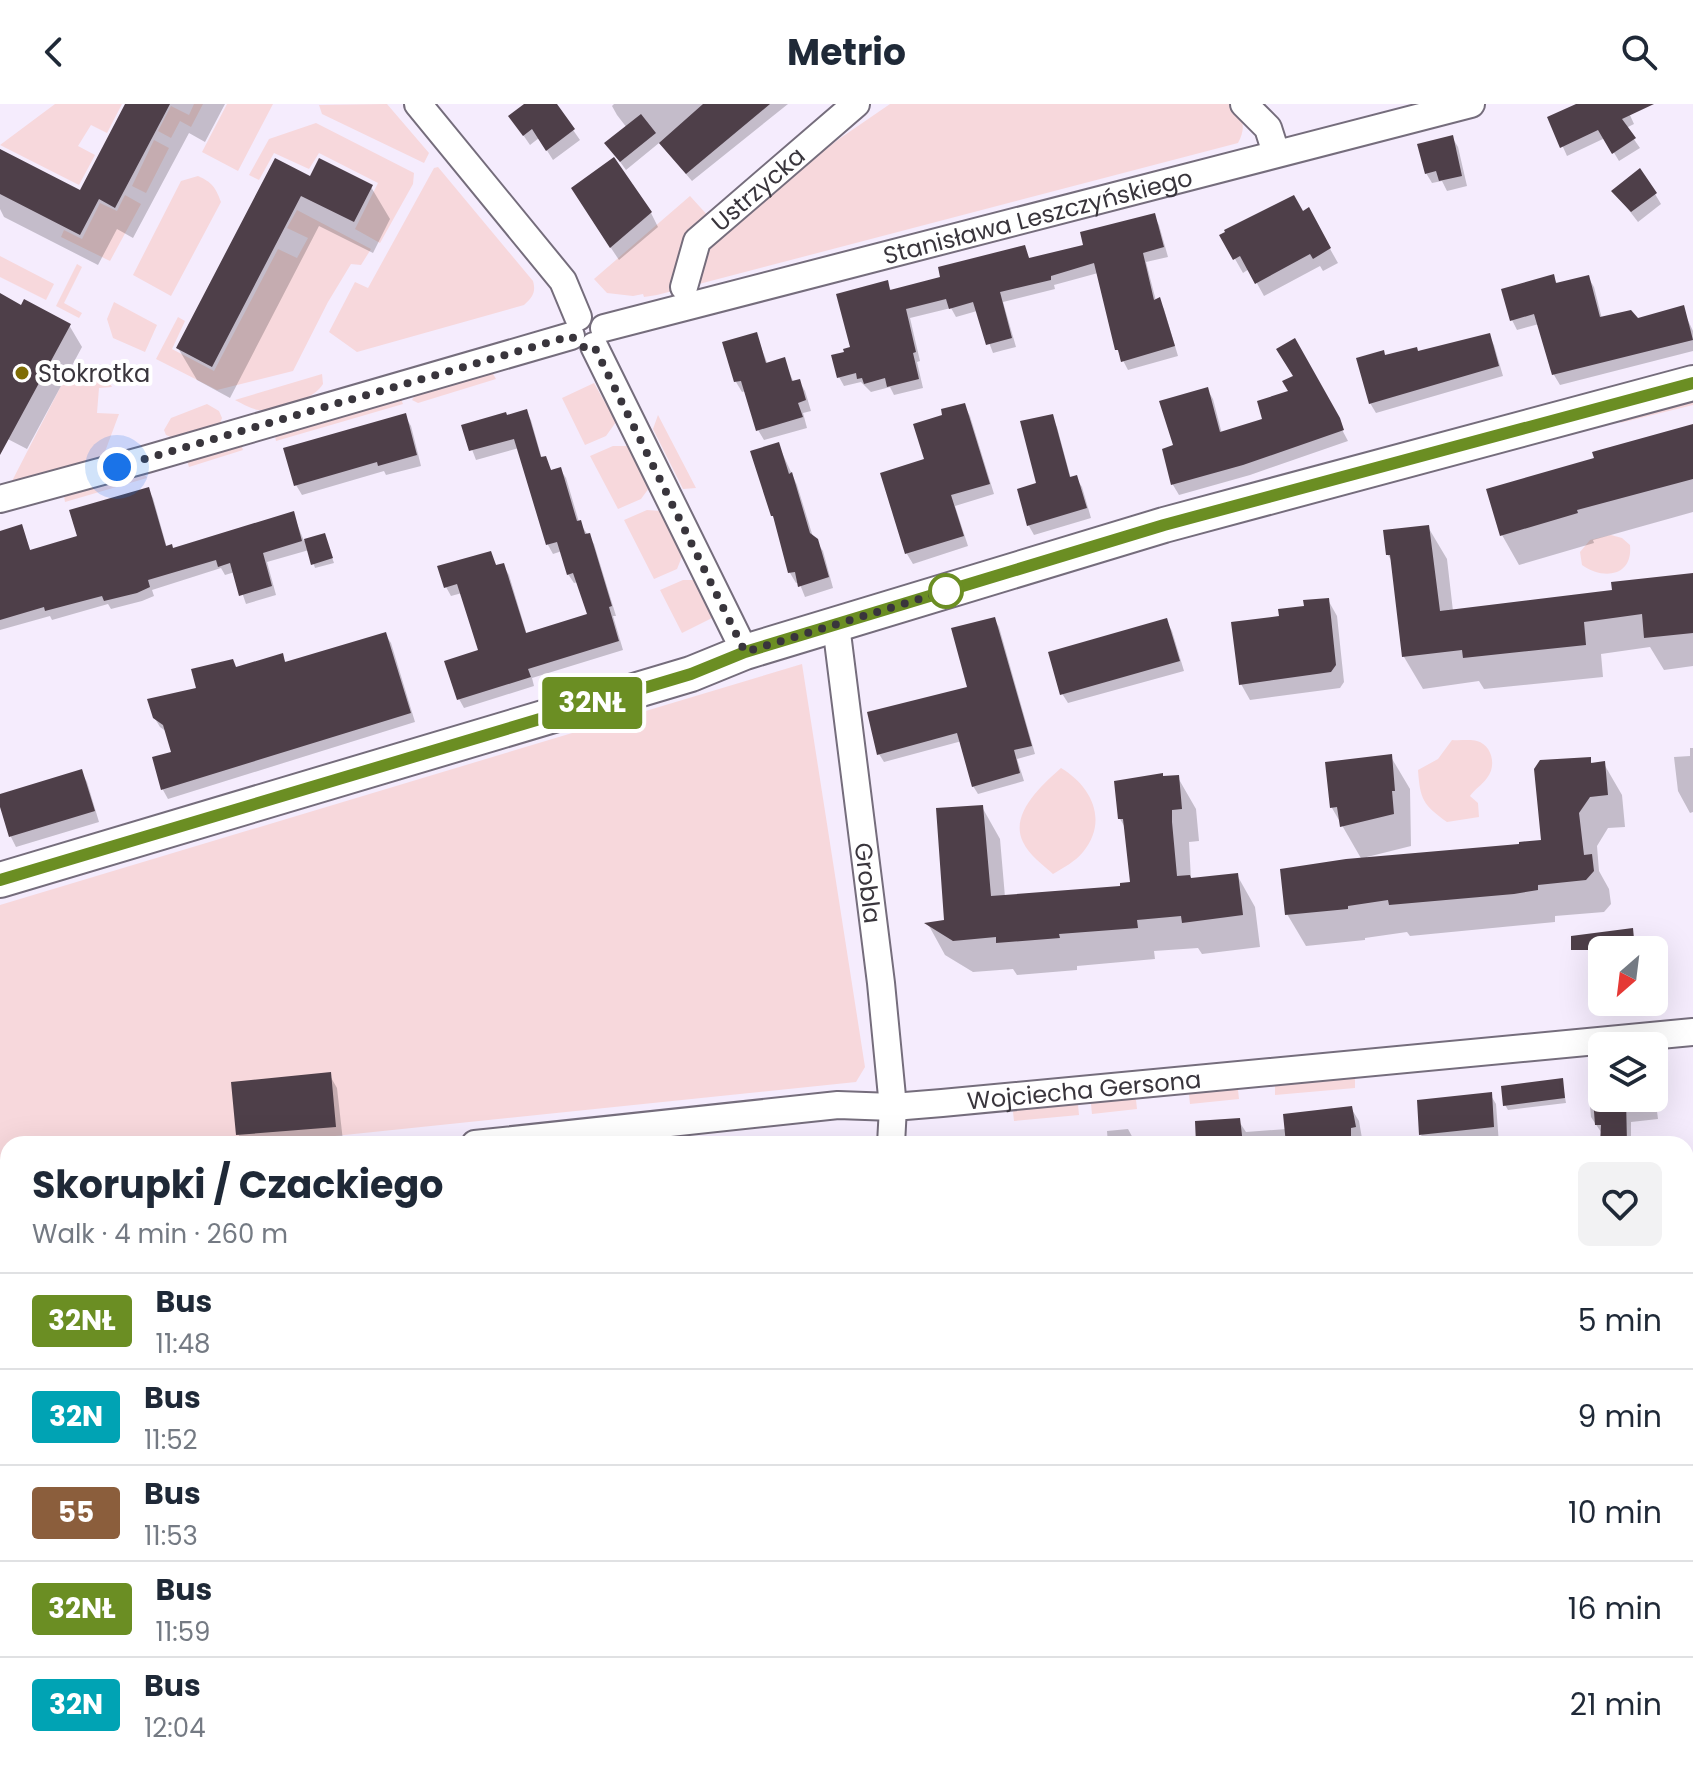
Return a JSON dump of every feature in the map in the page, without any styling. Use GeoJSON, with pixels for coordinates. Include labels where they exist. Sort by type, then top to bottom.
{"type":"FeatureCollection","features":[{"type":"Feature","properties":{"kind":"street"},"geometry":{"type":"LineString","coordinates":[[418,104],[563,281],[745,652]]}},
{"type":"Feature","properties":{"kind":"street","name":"Ustrzycka"},"geometry":{"type":"LineString","coordinates":[[684,287],[697,241],[856,104]]}},
{"type":"Feature","properties":{"kind":"street"},"geometry":{"type":"LineString","coordinates":[[1244,104],[1268,128],[1276,153]]}},
{"type":"Feature","properties":{"kind":"street","name":"Stanisława Leszczyńskiego"},"geometry":{"type":"LineString","coordinates":[[0,499],[587,332],[1471,104]]}},
{"type":"Feature","properties":{"kind":"street"},"geometry":{"type":"LineString","coordinates":[[0,880],[691,674],[745,652],[1164,525],[1693,383]]}},
{"type":"Feature","properties":{"kind":"street","name":"Grobla"},"geometry":{"type":"LineString","coordinates":[[836,625],[861,810],[893,1107],[891,1136]]}},
{"type":"Feature","properties":{"kind":"street","name":"Wojciecha Gersona"},"geometry":{"type":"LineString","coordinates":[[549,1136],[838,1105],[893,1107],[1693,1032]]}},
{"type":"Feature","properties":{"kind":"shaded area"},"geometry":{"type":"Polygon","coordinates":[[[55,104],[122,104],[107,133],[91,125],[78,146],[95,155],[79,185],[0,145],[55,104]]]}},
{"type":"Feature","properties":{"kind":"shaded area"},"geometry":{"type":"Polygon","coordinates":[[[194,104],[203,104],[191,127],[180,121],[171,138],[158,131],[171,106],[189,115],[194,104]]]}},
{"type":"Feature","properties":{"kind":"shaded area"},"geometry":{"type":"Polygon","coordinates":[[[227,104],[273,104],[238,171],[202,152],[227,104]]]}},
{"type":"Feature","properties":{"kind":"shaded area"},"geometry":{"type":"Polygon","coordinates":[[[387,104],[429,153],[424,163],[322,114],[319,105],[387,104]]]}},
{"type":"Feature","properties":{"kind":"shaded area"},"geometry":{"type":"Polygon","coordinates":[[[890,104],[1229,104],[1238,113],[1243,126],[1238,143],[657,295],[644,297],[643,294],[607,293],[594,279],[690,196],[710,218],[746,210],[890,104]]]}},
{"type":"Feature","properties":{"kind":"shaded area"},"geometry":{"type":"Polygon","coordinates":[[[316,123],[414,173],[413,184],[380,243],[355,229],[378,183],[319,153],[309,169],[274,153],[259,180],[249,175],[269,139],[316,123]]]}},
{"type":"Feature","properties":{"kind":"shaded area"},"geometry":{"type":"Polygon","coordinates":[[[154,140],[169,148],[146,193],[132,186],[154,140]]]}},
{"type":"Feature","properties":{"kind":"shaded area"},"geometry":{"type":"Polygon","coordinates":[[[438,167],[533,281],[533,294],[524,305],[357,352],[329,332],[355,282],[368,288],[434,168],[438,167]]]}},
{"type":"Feature","properties":{"kind":"shaded area"},"geometry":{"type":"Polygon","coordinates":[[[198,176],[213,186],[221,202],[171,296],[133,275],[181,181],[198,176]]]}},
{"type":"Feature","properties":{"kind":"shaded area"},"geometry":{"type":"Polygon","coordinates":[[[125,195],[141,204],[110,261],[61,237],[64,230],[82,239],[100,203],[117,211],[125,195]]]}},
{"type":"Feature","properties":{"kind":"shaded area"},"geometry":{"type":"Polygon","coordinates":[[[297,210],[371,249],[361,265],[351,264],[293,371],[217,390],[156,359],[178,317],[185,321],[172,349],[214,371],[278,249],[297,258],[308,238],[287,228],[297,210]]]}},
{"type":"Feature","properties":{"kind":"shaded area"},"geometry":{"type":"Polygon","coordinates":[[[0,256],[54,284],[46,300],[0,277],[0,256]]]}},
{"type":"Feature","properties":{"kind":"shaded area"},"geometry":{"type":"Polygon","coordinates":[[[77,264],[82,267],[64,303],[82,313],[79,318],[56,306],[77,264]]]}},
{"type":"Feature","properties":{"kind":"shaded area"},"geometry":{"type":"Polygon","coordinates":[[[114,302],[157,325],[145,352],[113,338],[107,319],[114,302]]]}},
{"type":"Feature","properties":{"kind":"shaded area"},"geometry":{"type":"Polygon","coordinates":[[[83,371],[100,374],[112,387],[99,388],[97,413],[119,414],[103,457],[11,483],[61,386],[83,371]]]}},
{"type":"Feature","properties":{"kind":"shaded area"},"geometry":{"type":"Polygon","coordinates":[[[492,372],[496,379],[418,403],[412,400],[415,395],[492,372]]]}},
{"type":"Feature","properties":{"kind":"shaded area"},"geometry":{"type":"Polygon","coordinates":[[[322,374],[323,384],[312,395],[275,410],[259,410],[235,400],[322,374]]]}},
{"type":"Feature","properties":{"kind":"shaded area"},"geometry":{"type":"Polygon","coordinates":[[[594,383],[616,422],[606,436],[585,445],[562,398],[594,383]]]}},
{"type":"Feature","properties":{"kind":"shaded area"},"geometry":{"type":"Polygon","coordinates":[[[401,399],[403,404],[276,441],[275,436],[401,399]]]}},
{"type":"Feature","properties":{"kind":"shaded area"},"geometry":{"type":"Polygon","coordinates":[[[1693,399],[1693,405],[1620,423],[1627,416],[1693,399]]]}},
{"type":"Feature","properties":{"kind":"shaded area"},"geometry":{"type":"Polygon","coordinates":[[[207,404],[219,411],[222,418],[220,424],[173,438],[166,435],[164,430],[171,418],[207,404]]]}},
{"type":"Feature","properties":{"kind":"shaded area"},"geometry":{"type":"Polygon","coordinates":[[[658,415],[696,488],[683,489],[653,429],[658,415]]]}},
{"type":"Feature","properties":{"kind":"shaded area"},"geometry":{"type":"Polygon","coordinates":[[[241,444],[243,450],[189,467],[187,461],[241,444]]]}},
{"type":"Feature","properties":{"kind":"shaded area"},"geometry":{"type":"Polygon","coordinates":[[[613,446],[628,446],[649,488],[641,499],[618,509],[590,456],[613,446]]]}},
{"type":"Feature","properties":{"kind":"shaded area"},"geometry":{"type":"Polygon","coordinates":[[[144,473],[147,478],[65,502],[64,496],[144,473]]]}},
{"type":"Feature","properties":{"kind":"shaded area"},"geometry":{"type":"Polygon","coordinates":[[[647,510],[660,511],[683,554],[677,569],[654,579],[624,520],[647,510]]]}},
{"type":"Feature","properties":{"kind":"shaded area"},"geometry":{"type":"Polygon","coordinates":[[[1611,535],[1622,538],[1630,545],[1627,564],[1615,573],[1607,574],[1582,565],[1580,552],[1590,540],[1611,535]]]}},
{"type":"Feature","properties":{"kind":"shaded area"},"geometry":{"type":"Polygon","coordinates":[[[683,580],[695,580],[711,608],[712,618],[682,633],[660,590],[683,580]]]}},
{"type":"Feature","properties":{"kind":"shaded area"},"geometry":{"type":"Polygon","coordinates":[[[802,664],[865,1067],[856,1082],[335,1136],[0,1136],[0,905],[802,664]]]}},
{"type":"Feature","properties":{"kind":"shaded area"},"geometry":{"type":"Polygon","coordinates":[[[1452,740],[1482,743],[1491,756],[1492,768],[1470,796],[1478,803],[1479,817],[1447,822],[1424,800],[1418,770],[1438,759],[1452,740]]]}},
{"type":"Feature","properties":{"kind":"shaded area"},"geometry":{"type":"Polygon","coordinates":[[[1061,768],[1072,775],[1088,794],[1093,805],[1095,828],[1080,855],[1053,874],[1026,847],[1020,821],[1030,801],[1061,768]]]}},
{"type":"Feature","properties":{"kind":"shaded area"},"geometry":{"type":"Polygon","coordinates":[[[1351,1075],[1355,1078],[1355,1088],[1275,1095],[1278,1082],[1351,1075]]]}},
{"type":"Feature","properties":{"kind":"shaded area"},"geometry":{"type":"Polygon","coordinates":[[[1233,1086],[1238,1090],[1239,1099],[1190,1104],[1189,1095],[1193,1090],[1233,1086]]]}},
{"type":"Feature","properties":{"kind":"shaded area"},"geometry":{"type":"Polygon","coordinates":[[[1131,1096],[1136,1100],[1137,1109],[1092,1114],[1091,1104],[1095,1100],[1131,1096]]]}},
{"type":"Feature","properties":{"kind":"shaded area"},"geometry":{"type":"Polygon","coordinates":[[[1073,1102],[1078,1105],[1079,1115],[1014,1121],[1013,1112],[1017,1107],[1073,1102]]]}},
{"type":"Feature","properties":{"kind":"building"},"geometry":{"type":"Polygon","coordinates":[[[125,104],[170,104],[115,208],[99,199],[80,235],[0,194],[0,149],[80,190],[125,104]]]}},
{"type":"Feature","properties":{"kind":"building"},"geometry":{"type":"Polygon","coordinates":[[[524,104],[557,104],[575,129],[546,151],[532,129],[523,136],[508,116],[524,104]]]}},
{"type":"Feature","properties":{"kind":"building"},"geometry":{"type":"Polygon","coordinates":[[[703,104],[770,104],[686,174],[659,143],[703,104]]]}},
{"type":"Feature","properties":{"kind":"building"},"geometry":{"type":"Polygon","coordinates":[[[1576,104],[1654,104],[1622,119],[1636,138],[1612,154],[1598,130],[1560,148],[1547,117],[1576,104]]]}},
{"type":"Feature","properties":{"kind":"building"},"geometry":{"type":"Polygon","coordinates":[[[641,114],[656,133],[620,162],[604,143],[641,114]]]}},
{"type":"Feature","properties":{"kind":"building"},"geometry":{"type":"Polygon","coordinates":[[[1453,135],[1462,176],[1439,181],[1436,171],[1425,174],[1417,144],[1453,135]]]}},
{"type":"Feature","properties":{"kind":"building"},"geometry":{"type":"Polygon","coordinates":[[[614,157],[652,212],[610,248],[571,188],[614,157]]]}},
{"type":"Feature","properties":{"kind":"building"},"geometry":{"type":"Polygon","coordinates":[[[275,158],[310,176],[319,158],[373,185],[354,222],[301,196],[212,367],[176,348],[275,158]]]}},
{"type":"Feature","properties":{"kind":"building"},"geometry":{"type":"Polygon","coordinates":[[[1640,168],[1657,193],[1631,212],[1611,191],[1640,168]]]}},
{"type":"Feature","properties":{"kind":"building"},"geometry":{"type":"Polygon","coordinates":[[[1294,195],[1303,211],[1309,207],[1331,248],[1313,259],[1310,254],[1255,284],[1240,256],[1233,260],[1219,235],[1294,195]]]}},
{"type":"Feature","properties":{"kind":"building"},"geometry":{"type":"Polygon","coordinates":[[[1155,213],[1164,247],[1143,253],[1154,300],[1160,297],[1175,346],[1121,362],[1118,350],[1115,350],[1094,263],[1051,276],[1051,280],[1000,292],[1012,338],[986,345],[973,302],[949,309],[946,299],[906,309],[919,379],[887,387],[885,378],[864,384],[862,378],[857,379],[856,373],[837,378],[831,355],[850,347],[836,294],[888,280],[890,290],[940,277],[938,267],[1025,245],[1029,258],[1083,245],[1080,232],[1155,213]]]}},
{"type":"Feature","properties":{"kind":"building"},"geometry":{"type":"Polygon","coordinates":[[[1554,274],[1556,283],[1589,275],[1600,317],[1631,310],[1638,318],[1684,305],[1693,340],[1552,375],[1534,314],[1510,321],[1501,289],[1554,274]]]}},
{"type":"Feature","properties":{"kind":"building","name":"Stokrotka"},"geometry":{"type":"Polygon","coordinates":[[[0,293],[21,305],[24,299],[71,324],[0,455],[0,293]]]}},
{"type":"Feature","properties":{"kind":"building"},"geometry":{"type":"Polygon","coordinates":[[[757,332],[766,363],[785,357],[792,381],[800,379],[806,400],[798,403],[803,417],[756,431],[741,381],[734,382],[722,342],[757,332]]]}},
{"type":"Feature","properties":{"kind":"building"},"geometry":{"type":"Polygon","coordinates":[[[1490,333],[1499,366],[1369,404],[1356,358],[1384,350],[1385,355],[1417,347],[1418,351],[1490,333]]]}},
{"type":"Feature","properties":{"kind":"building"},"geometry":{"type":"Polygon","coordinates":[[[1295,338],[1344,430],[1243,465],[1171,485],[1162,449],[1173,445],[1159,401],[1208,387],[1220,432],[1262,419],[1257,401],[1288,391],[1282,381],[1293,376],[1276,349],[1295,338]]]}},
{"type":"Feature","properties":{"kind":"building"},"geometry":{"type":"Polygon","coordinates":[[[965,403],[990,484],[951,495],[964,536],[905,554],[880,473],[924,459],[913,424],[942,415],[941,409],[965,403]]]}},
{"type":"Feature","properties":{"kind":"building"},"geometry":{"type":"Polygon","coordinates":[[[527,409],[541,457],[546,456],[551,470],[561,467],[577,521],[581,520],[585,534],[590,533],[619,641],[528,669],[531,677],[457,700],[444,661],[478,650],[457,584],[444,588],[437,566],[491,551],[496,565],[504,563],[526,633],[587,614],[573,573],[567,575],[557,542],[546,545],[514,439],[469,451],[461,425],[527,409]]]}},
{"type":"Feature","properties":{"kind":"building"},"geometry":{"type":"Polygon","coordinates":[[[406,413],[417,455],[378,466],[377,462],[294,486],[283,448],[406,413]]]}},
{"type":"Feature","properties":{"kind":"building"},"geometry":{"type":"Polygon","coordinates":[[[1053,414],[1070,477],[1077,475],[1087,508],[1027,526],[1017,489],[1036,483],[1020,421],[1053,414]]]}},
{"type":"Feature","properties":{"kind":"building"},"geometry":{"type":"Polygon","coordinates":[[[1693,424],[1693,479],[1577,510],[1578,513],[1500,536],[1486,489],[1594,458],[1592,452],[1693,424]]]}},
{"type":"Feature","properties":{"kind":"building"},"geometry":{"type":"Polygon","coordinates":[[[779,442],[789,474],[792,472],[810,533],[818,539],[829,577],[798,587],[795,572],[788,573],[773,516],[750,451],[779,442]]]}},
{"type":"Feature","properties":{"kind":"building"},"geometry":{"type":"Polygon","coordinates":[[[149,487],[166,546],[172,544],[173,548],[294,511],[302,541],[263,553],[272,586],[239,596],[230,563],[218,567],[216,560],[148,580],[150,587],[137,593],[104,601],[102,596],[45,611],[44,607],[0,620],[0,531],[22,524],[30,550],[77,536],[69,510],[149,487]]]}},
{"type":"Feature","properties":{"kind":"building"},"geometry":{"type":"Polygon","coordinates":[[[1429,525],[1440,611],[1612,590],[1611,582],[1693,573],[1693,633],[1644,638],[1642,614],[1584,622],[1586,645],[1463,658],[1462,650],[1402,657],[1390,555],[1386,555],[1383,530],[1429,525]]]}},
{"type":"Feature","properties":{"kind":"building"},"geometry":{"type":"Polygon","coordinates":[[[325,533],[333,558],[311,565],[304,539],[325,533]]]}},
{"type":"Feature","properties":{"kind":"building"},"geometry":{"type":"Polygon","coordinates":[[[1329,598],[1336,665],[1331,672],[1239,685],[1231,622],[1279,616],[1278,609],[1304,606],[1303,600],[1329,598]]]}},
{"type":"Feature","properties":{"kind":"building"},"geometry":{"type":"Polygon","coordinates":[[[995,617],[1032,746],[1014,750],[1020,773],[972,787],[957,733],[877,755],[867,712],[967,687],[951,628],[995,617]]]}},
{"type":"Feature","properties":{"kind":"building"},"geometry":{"type":"Polygon","coordinates":[[[1167,618],[1180,661],[1060,695],[1048,652],[1167,618]]]}},
{"type":"Feature","properties":{"kind":"building"},"geometry":{"type":"Polygon","coordinates":[[[386,632],[411,713],[161,790],[152,757],[171,752],[163,725],[153,718],[147,699],[196,688],[191,669],[233,659],[236,667],[283,653],[285,662],[386,632]]]}},
{"type":"Feature","properties":{"kind":"building"},"geometry":{"type":"Polygon","coordinates":[[[1392,754],[1394,814],[1340,827],[1337,807],[1330,808],[1325,762],[1392,754]]]}},
{"type":"Feature","properties":{"kind":"building"},"geometry":{"type":"Polygon","coordinates":[[[1591,757],[1591,763],[1605,761],[1608,795],[1590,797],[1579,813],[1584,855],[1592,854],[1594,871],[1586,880],[1538,885],[1538,890],[1514,894],[1389,905],[1388,900],[1348,906],[1348,909],[1285,915],[1280,869],[1346,859],[1541,840],[1534,769],[1540,760],[1591,757]]]}},
{"type":"Feature","properties":{"kind":"building"},"geometry":{"type":"Polygon","coordinates":[[[82,769],[95,811],[9,837],[0,807],[0,794],[82,769]]]}},
{"type":"Feature","properties":{"kind":"building"},"geometry":{"type":"Polygon","coordinates":[[[1163,773],[1163,776],[1179,775],[1182,809],[1172,810],[1177,876],[1190,875],[1191,878],[1238,873],[1243,915],[1182,923],[1181,916],[1137,920],[1138,928],[996,943],[996,937],[953,941],[924,923],[944,920],[936,808],[983,805],[991,896],[1120,886],[1120,883],[1130,882],[1123,819],[1118,819],[1114,781],[1163,773]]]}},
{"type":"Feature","properties":{"kind":"building"},"geometry":{"type":"Polygon","coordinates":[[[1633,928],[1634,936],[1588,936],[1588,950],[1571,950],[1571,936],[1633,928]]]}},
{"type":"Feature","properties":{"kind":"building"},"geometry":{"type":"Polygon","coordinates":[[[331,1072],[336,1127],[236,1135],[231,1082],[331,1072]]]}},
{"type":"Feature","properties":{"kind":"building"},"geometry":{"type":"Polygon","coordinates":[[[1563,1078],[1565,1098],[1503,1106],[1501,1086],[1563,1078]]]}},
{"type":"Feature","properties":{"kind":"building"},"geometry":{"type":"Polygon","coordinates":[[[1492,1092],[1494,1127],[1419,1135],[1417,1100],[1492,1092]]]}},
{"type":"Feature","properties":{"kind":"building"},"geometry":{"type":"Polygon","coordinates":[[[1352,1106],[1356,1127],[1351,1128],[1351,1136],[1285,1136],[1283,1114],[1352,1106]]]}},
{"type":"Feature","properties":{"kind":"building"},"geometry":{"type":"Polygon","coordinates":[[[1594,1112],[1626,1112],[1627,1136],[1600,1136],[1601,1125],[1595,1125],[1594,1112]]]}},
{"type":"Feature","properties":{"kind":"building"},"geometry":{"type":"Polygon","coordinates":[[[1240,1118],[1242,1136],[1196,1136],[1195,1121],[1240,1118]]]}},
{"type":"Feature","properties":{"kind":"bus line","name":"32NŁ"},"geometry":{"type":"LineString","coordinates":[[0,880],[691,674],[745,652],[1164,525],[1693,383]]}},
{"type":"Feature","properties":{"kind":"place","name":"Stokrotka"},"geometry":{"type":"Point","coordinates":[22,373]}},
{"type":"Feature","properties":{"kind":"route"},"geometry":{"type":"LineString","coordinates":[[117,467],[571,336],[583,347],[594,346],[745,652],[946,591]]}}]}
